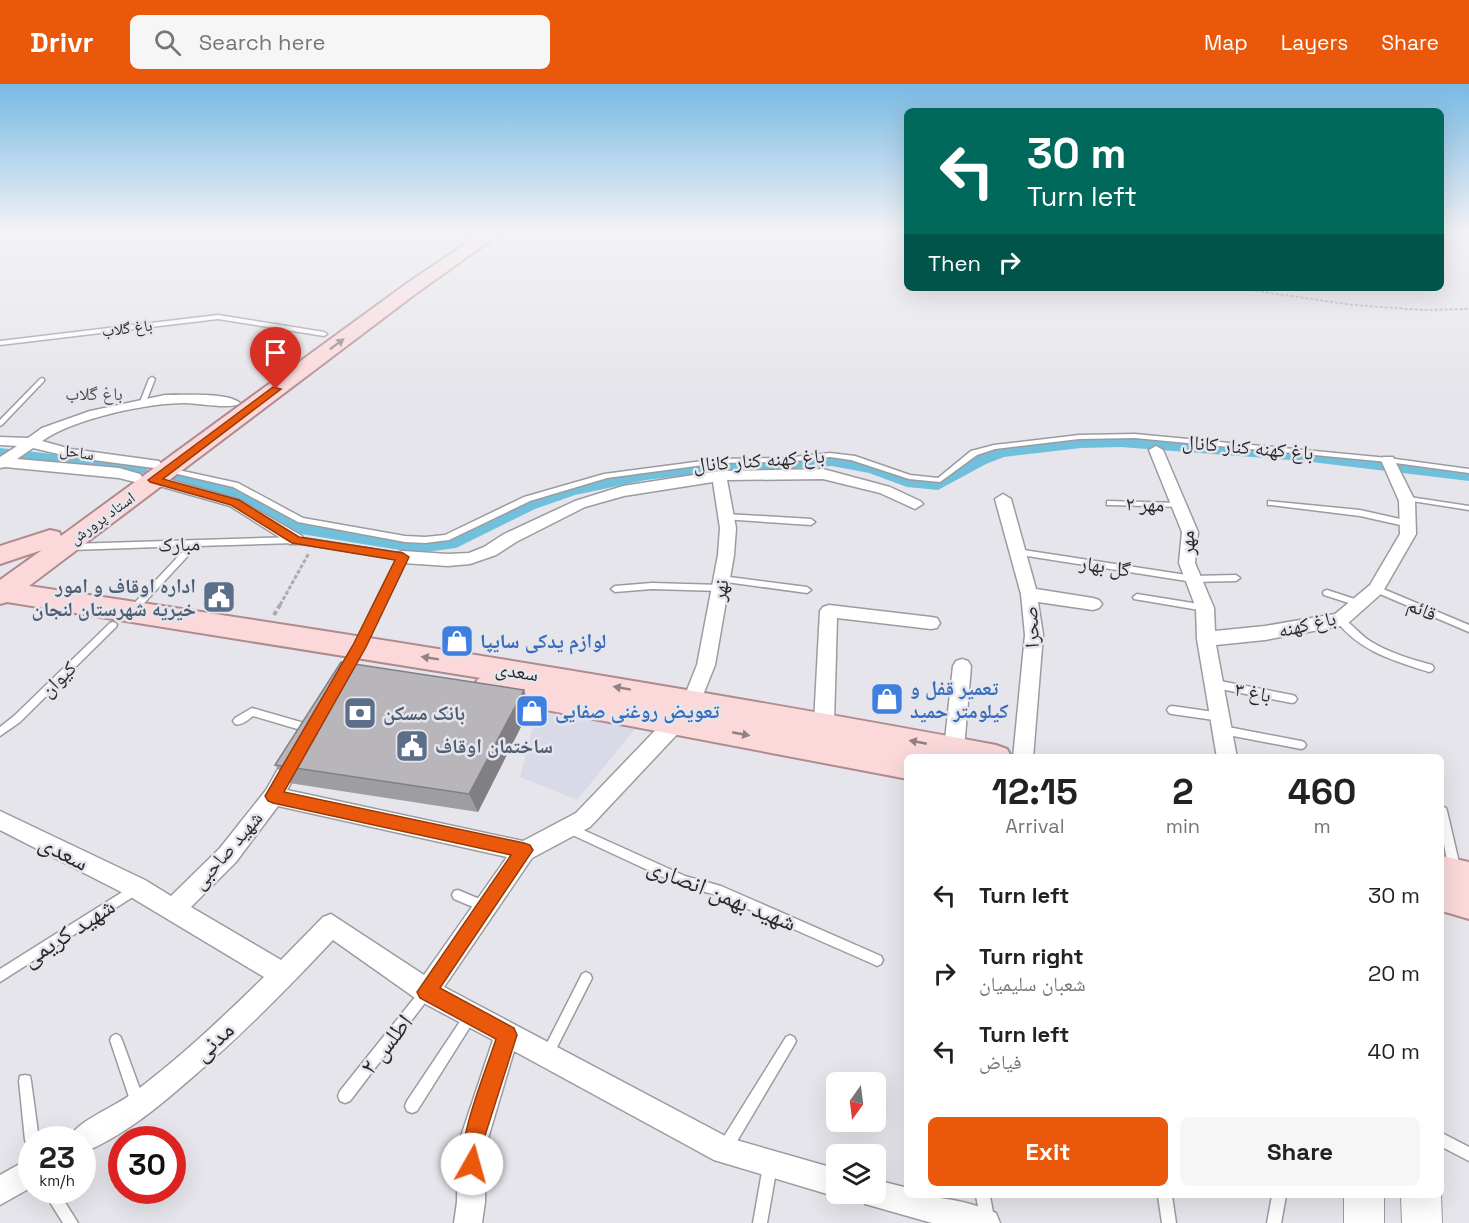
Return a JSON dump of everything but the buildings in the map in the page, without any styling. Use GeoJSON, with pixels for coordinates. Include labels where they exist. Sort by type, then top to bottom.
{"type":"FeatureCollection","features":[{"type":"Feature","properties":{"kind":"main road","name":"استاد پرورش"},"geometry":{"type":"LineString","coordinates":[[1,592],[56,542],[401,286]]}},
{"type":"Feature","properties":{"kind":"main road","name":"استاد پرورش"},"geometry":{"type":"LineString","coordinates":[[152,473],[233,403],[324,334],[407,286]]}},
{"type":"Feature","properties":{"kind":"main road"},"geometry":{"type":"LineString","coordinates":[[0,555],[56,542]]}},
{"type":"Feature","properties":{"kind":"main road","name":"سعدی"},"geometry":{"type":"LineString","coordinates":[[1,592],[122,618],[684,711],[904,765]]}},
{"type":"Feature","properties":{"kind":"main road","name":"سعدی"},"geometry":{"type":"LineString","coordinates":[[122,618],[264,633],[354,655]]}},
{"type":"Feature","properties":{"kind":"main road","name":"سعدی"},"geometry":{"type":"LineString","coordinates":[[684,711],[824,723],[977,754]]}},
{"type":"Feature","properties":{"kind":"street"},"geometry":{"type":"LineString","coordinates":[[1,462],[47,431],[95,414],[165,399],[204,399],[233,403]]}},
{"type":"Feature","properties":{"kind":"street","name":"ساحل"},"geometry":{"type":"LineString","coordinates":[[0,441],[28,442],[152,473]]}},
{"type":"Feature","properties":{"kind":"street","name":"مهر"},"geometry":{"type":"LineString","coordinates":[[1156,450],[1190,532],[1187,563],[1205,608],[1206,639]]}},
{"type":"Feature","properties":{"kind":"street"},"geometry":{"type":"LineString","coordinates":[[1,462],[59,469],[152,473],[235,502],[296,540]]}},
{"type":"Feature","properties":{"kind":"street"},"geometry":{"type":"LineString","coordinates":[[1391,467],[1406,498],[1409,524]]}},
{"type":"Feature","properties":{"kind":"street"},"geometry":{"type":"LineString","coordinates":[[403,557],[448,560],[470,558],[490,551],[519,533],[580,504],[623,491],[719,476],[824,474],[885,490],[915,504]]}},
{"type":"Feature","properties":{"kind":"street","name":"نهر"},"geometry":{"type":"LineString","coordinates":[[684,711],[706,665],[727,546],[726,517],[719,476]]}},
{"type":"Feature","properties":{"kind":"street","name":"صحرا"},"geometry":{"type":"LineString","coordinates":[[1003,499],[1029,594],[1034,635],[1023,754]]}},
{"type":"Feature","properties":{"kind":"street","name":"باغ کهنه"},"geometry":{"type":"LineString","coordinates":[[1206,639],[1266,633],[1340,620],[1376,589],[1408,534],[1409,524]]}},
{"type":"Feature","properties":{"kind":"street"},"geometry":{"type":"LineString","coordinates":[[1029,594],[1094,604]]}},
{"type":"Feature","properties":{"kind":"street"},"geometry":{"type":"LineString","coordinates":[[824,723],[829,611],[931,623]]}},
{"type":"Feature","properties":{"kind":"street"},"geometry":{"type":"LineString","coordinates":[[1206,639],[1226,754]]}},
{"type":"Feature","properties":{"kind":"street"},"geometry":{"type":"LineString","coordinates":[[954,749],[962,666]]}},
{"type":"Feature","properties":{"kind":"street","name":"شهید صاحبی"},"geometry":{"type":"LineString","coordinates":[[174,908],[228,855],[273,796],[322,710]]}},
{"type":"Feature","properties":{"kind":"street"},"geometry":{"type":"LineString","coordinates":[[684,711],[583,820],[524,850],[427,992],[724,1150],[826,1180]]}},
{"type":"Feature","properties":{"kind":"street"},"geometry":{"type":"LineString","coordinates":[[273,796],[524,850]]}},
{"type":"Feature","properties":{"kind":"street","name":"سعدی"},"geometry":{"type":"LineString","coordinates":[[0,820],[174,908],[284,975]]}},
{"type":"Feature","properties":{"kind":"street","name":"مدنی"},"geometry":{"type":"LineString","coordinates":[[96,1131],[138,1105],[188,1065],[284,975],[331,926],[427,992]]}},
{"type":"Feature","properties":{"kind":"street"},"geometry":{"type":"LineString","coordinates":[[468,1223],[471,1202],[472,1145],[507,1035]]}},
{"type":"Feature","properties":{"kind":"street"},"geometry":{"type":"LineString","coordinates":[[0,1191],[18,1180]]}},
{"type":"Feature","properties":{"kind":"street"},"geometry":{"type":"LineString","coordinates":[[886,1198],[946,1218],[987,1223]]}},
{"type":"Feature","properties":{"kind":"street"},"geometry":{"type":"LineString","coordinates":[[1364,1198],[1364,1223]]}},
{"type":"Feature","properties":{"kind":"street"},"geometry":{"type":"LineString","coordinates":[[1420,1198],[1422,1223]]}},
{"type":"Feature","properties":{"kind":"lane","name":"باغ گلاب"},"geometry":{"type":"LineString","coordinates":[[0,343],[218,317],[324,334]]}},
{"type":"Feature","properties":{"kind":"lane"},"geometry":{"type":"LineString","coordinates":[[143,402],[152,379]]}},
{"type":"Feature","properties":{"kind":"lane"},"geometry":{"type":"LineString","coordinates":[[0,424],[42,380]]}},
{"type":"Feature","properties":{"kind":"lane","name":"باغ کهنه کنار کانال"},"geometry":{"type":"LineString","coordinates":[[152,473],[235,485],[302,520],[405,539],[425,540],[446,538],[527,499],[608,476],[718,461],[785,460],[830,454],[852,458],[909,477],[940,480],[974,453],[994,447],[1079,437],[1135,436],[1391,467],[1469,471]]}},
{"type":"Feature","properties":{"kind":"lane"},"geometry":{"type":"LineString","coordinates":[[1406,498],[1469,508]]}},
{"type":"Feature","properties":{"kind":"lane","name":"مهر ۲"},"geometry":{"type":"LineString","coordinates":[[1110,502],[1180,505]]}},
{"type":"Feature","properties":{"kind":"lane"},"geometry":{"type":"LineString","coordinates":[[1271,503],[1360,513],[1409,524]]}},
{"type":"Feature","properties":{"kind":"lane"},"geometry":{"type":"LineString","coordinates":[[726,517],[811,522]]}},
{"type":"Feature","properties":{"kind":"lane","name":"مبارک"},"geometry":{"type":"LineString","coordinates":[[56,542],[195,543],[296,540],[403,557]]}},
{"type":"Feature","properties":{"kind":"lane","name":"کیوان"},"geometry":{"type":"LineString","coordinates":[[0,732],[17,719],[122,618],[195,543]]}},
{"type":"Feature","properties":{"kind":"lane","name":"گل بهار"},"geometry":{"type":"LineString","coordinates":[[1017,552],[1193,579],[1236,578]]}},
{"type":"Feature","properties":{"kind":"lane"},"geometry":{"type":"LineString","coordinates":[[354,655],[403,557]]}},
{"type":"Feature","properties":{"kind":"lane"},"geometry":{"type":"LineString","coordinates":[[615,589],[721,584],[807,590]]}},
{"type":"Feature","properties":{"kind":"lane","name":"قائم"},"geometry":{"type":"LineString","coordinates":[[1376,589],[1469,629]]}},
{"type":"Feature","properties":{"kind":"lane"},"geometry":{"type":"LineString","coordinates":[[1327,592],[1358,603]]}},
{"type":"Feature","properties":{"kind":"lane"},"geometry":{"type":"LineString","coordinates":[[1137,597],[1205,608]]}},
{"type":"Feature","properties":{"kind":"lane"},"geometry":{"type":"LineString","coordinates":[[1340,620],[1352,634],[1371,648],[1429,668]]}},
{"type":"Feature","properties":{"kind":"lane","name":"باغ ۳"},"geometry":{"type":"LineString","coordinates":[[1215,684],[1292,699]]}},
{"type":"Feature","properties":{"kind":"lane"},"geometry":{"type":"LineString","coordinates":[[1172,710],[1301,745]]}},
{"type":"Feature","properties":{"kind":"lane"},"geometry":{"type":"LineString","coordinates":[[238,721],[252,712],[311,729]]}},
{"type":"Feature","properties":{"kind":"lane"},"geometry":{"type":"LineString","coordinates":[[1444,822],[1455,885]]}},
{"type":"Feature","properties":{"kind":"lane","name":"شهید بهمن انصاری"},"geometry":{"type":"LineString","coordinates":[[568,828],[684,882],[717,890],[877,960]]}},
{"type":"Feature","properties":{"kind":"lane","name":"شهید کریمی"},"geometry":{"type":"LineString","coordinates":[[0,976],[137,888]]}},
{"type":"Feature","properties":{"kind":"lane"},"geometry":{"type":"LineString","coordinates":[[458,895],[485,907]]}},
{"type":"Feature","properties":{"kind":"lane"},"geometry":{"type":"LineString","coordinates":[[547,1056],[586,978]]}},
{"type":"Feature","properties":{"kind":"lane","name":"اطلس ۲"},"geometry":{"type":"LineString","coordinates":[[345,1096],[427,992]]}},
{"type":"Feature","properties":{"kind":"lane"},"geometry":{"type":"LineString","coordinates":[[412,1106],[471,1015]]}},
{"type":"Feature","properties":{"kind":"lane"},"geometry":{"type":"LineString","coordinates":[[116,1040],[138,1105]]}},
{"type":"Feature","properties":{"kind":"lane"},"geometry":{"type":"LineString","coordinates":[[724,1150],[790,1041]]}},
{"type":"Feature","properties":{"kind":"lane"},"geometry":{"type":"LineString","coordinates":[[25,1081],[30,1126]]}},
{"type":"Feature","properties":{"kind":"lane"},"geometry":{"type":"LineString","coordinates":[[1444,1141],[1469,1154]]}},
{"type":"Feature","properties":{"kind":"lane"},"geometry":{"type":"LineString","coordinates":[[760,1223],[770,1164]]}},
{"type":"Feature","properties":{"kind":"lane"},"geometry":{"type":"LineString","coordinates":[[982,1198],[987,1223]]}},
{"type":"Feature","properties":{"kind":"lane"},"geometry":{"type":"LineString","coordinates":[[1165,1198],[1169,1223]]}},
{"type":"Feature","properties":{"kind":"lane"},"geometry":{"type":"LineString","coordinates":[[1274,1223],[1279,1198]]}},
{"type":"Feature","properties":{"kind":"lane"},"geometry":{"type":"LineString","coordinates":[[59,1204],[71,1223]]}},
{"type":"Feature","properties":{"kind":"path"},"geometry":{"type":"LineString","coordinates":[[1254,291],[1375,307],[1426,310],[1469,309]]}},
{"type":"Feature","properties":{"kind":"path"},"geometry":{"type":"LineString","coordinates":[[264,633],[315,542]]}},
{"type":"Feature","properties":{"kind":"shaded area"},"geometry":{"type":"Polygon","coordinates":[[[537,709],[639,724],[577,800],[520,777],[537,709]]]}},
{"type":"Feature","properties":{"kind":"waterway"},"geometry":{"type":"LineString","coordinates":[[179,478],[229,491],[247,499],[295,528],[354,535],[418,547],[449,544],[529,505],[571,490],[646,475],[704,468],[832,461],[873,469],[907,482],[938,485],[980,460],[1001,452],[1081,443],[1121,442],[1303,456],[1469,476]]}},
{"type":"Feature","properties":{"kind":"waterway"},"geometry":{"type":"LineString","coordinates":[[0,453],[139,469]]}},
{"type":"Feature","properties":{"kind":"place","name":"اداره اوقاف و امور خیریه شهرستان لنجان"},"geometry":{"type":"Point","coordinates":[219,597]}},
{"type":"Feature","properties":{"kind":"place","name":"لوازم یدکی سایپا"},"geometry":{"type":"Point","coordinates":[457,641]}},
{"type":"Feature","properties":{"kind":"place","name":"تعمیر قفل و کیلومتر حمید"},"geometry":{"type":"Point","coordinates":[887,699]}},
{"type":"Feature","properties":{"kind":"place","name":"تعویض روغنی صفایی"},"geometry":{"type":"Point","coordinates":[532,711]}},
{"type":"Feature","properties":{"kind":"place","name":"بانک مسکن"},"geometry":{"type":"Point","coordinates":[360,713]}},
{"type":"Feature","properties":{"kind":"place","name":"ساختمان اوقاف"},"geometry":{"type":"Point","coordinates":[412,746]}},
{"type":"Feature","properties":{"kind":"district","name":"باغ گلاب"},"geometry":{"type":"Point","coordinates":[94,393]}},
{"type":"Feature","properties":{"kind":"route"},"geometry":{"type":"LineString","coordinates":[[276,389],[154,480],[235,502],[296,540],[403,557],[359,647],[273,796],[524,850],[427,992],[507,1035],[472,1145],[472,1164]]}}]}
